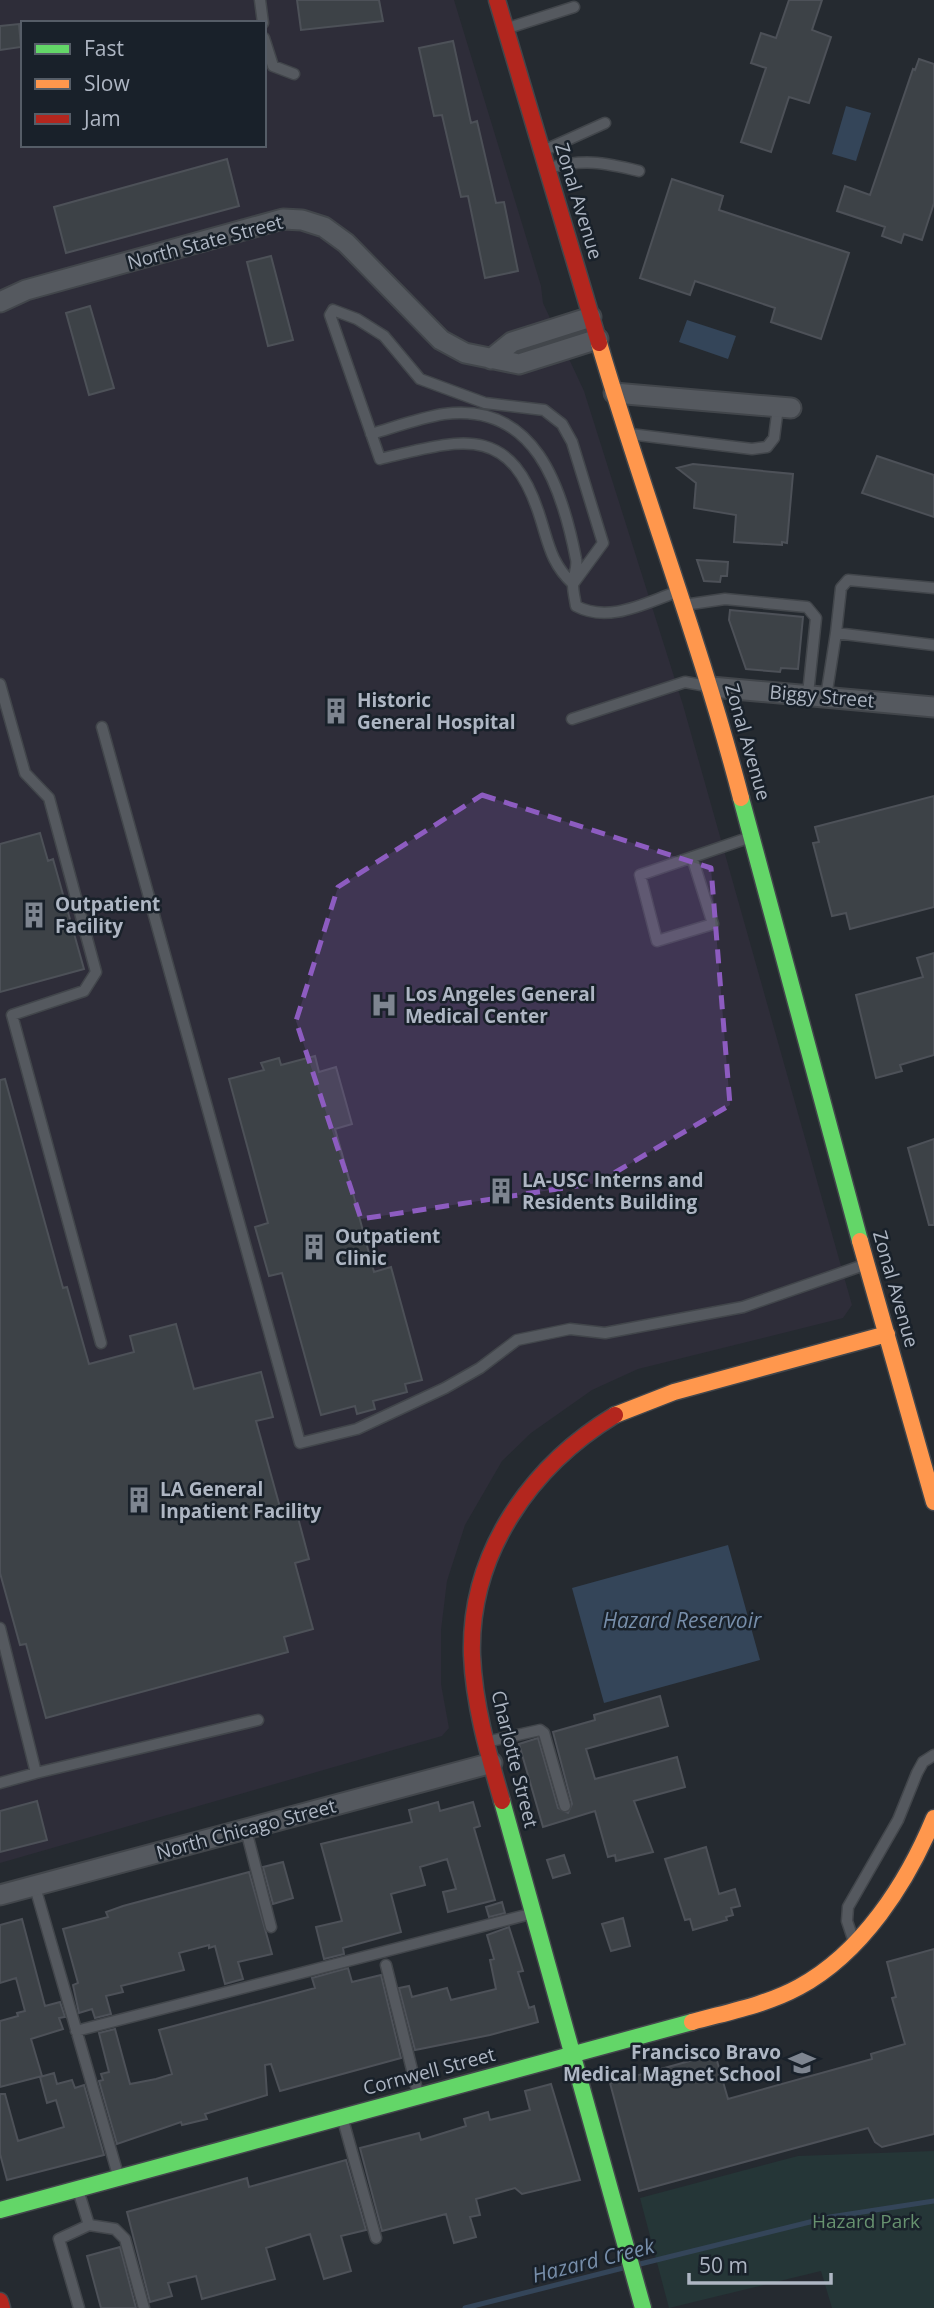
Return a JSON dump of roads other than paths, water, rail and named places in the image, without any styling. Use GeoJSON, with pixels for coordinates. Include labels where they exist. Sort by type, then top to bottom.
{"type":"FeatureCollection","features":[{"type":"Feature","properties":{"kind":"street","name":"Zonal Avenue"},"geometry":{"type":"LineString","coordinates":[[497,0],[626,434],[711,687],[867,1263],[929,1471],[934,1502]]}},
{"type":"Feature","properties":{"kind":"street","name":"North State Street"},"geometry":{"type":"LineString","coordinates":[[0,302],[26,290],[284,219],[302,220],[324,227],[346,243],[441,340],[465,353],[519,364],[598,339]]}},
{"type":"Feature","properties":{"kind":"street"},"geometry":{"type":"LineString","coordinates":[[491,359],[512,342],[591,317]]}},
{"type":"Feature","properties":{"kind":"street"},"geometry":{"type":"LineString","coordinates":[[614,393],[785,407]]}},
{"type":"Feature","properties":{"kind":"street","name":"Biggy Street"},"geometry":{"type":"LineString","coordinates":[[711,687],[934,707]]}},
{"type":"Feature","properties":{"kind":"street","name":"Charlotte Street"},"geometry":{"type":"LineString","coordinates":[[643,2308],[485,1742],[473,1658],[473,1625],[479,1590],[508,1520],[546,1468],[595,1427],[641,1403],[887,1334]]}},
{"type":"Feature","properties":{"kind":"street","name":"North Chicago Street"},"geometry":{"type":"LineString","coordinates":[[0,1895],[492,1763]]}},
{"type":"Feature","properties":{"kind":"street"},"geometry":{"type":"LineString","coordinates":[[855,1942],[906,1872],[934,1818]]}},
{"type":"Feature","properties":{"kind":"street","name":"Cornwell Street"},"geometry":{"type":"LineString","coordinates":[[0,2210],[759,2004],[813,1979],[855,1942]]}},
{"type":"Feature","properties":{"kind":"street"},"geometry":{"type":"LineString","coordinates":[[0,2301],[2,2308]]}},
{"type":"Feature","properties":{"kind":"lane"},"geometry":{"type":"LineString","coordinates":[[260,0],[263,21]]}},
{"type":"Feature","properties":{"kind":"lane"},"geometry":{"type":"LineString","coordinates":[[504,29],[573,7]]}},
{"type":"Feature","properties":{"kind":"lane"},"geometry":{"type":"LineString","coordinates":[[266,44],[274,66],[294,75]]}},
{"type":"Feature","properties":{"kind":"lane"},"geometry":{"type":"LineString","coordinates":[[542,151],[605,123]]}},
{"type":"Feature","properties":{"kind":"lane"},"geometry":{"type":"LineString","coordinates":[[547,168],[577,161],[596,161],[639,171]]}},
{"type":"Feature","properties":{"kind":"lane"},"geometry":{"type":"LineString","coordinates":[[333,310],[357,319],[384,336],[421,379],[485,403],[544,411],[562,424],[572,442],[603,543],[573,584],[555,566],[525,475],[509,457],[491,447],[472,443],[445,444],[380,458],[330,315],[333,310]]}},
{"type":"Feature","properties":{"kind":"lane"},"geometry":{"type":"LineString","coordinates":[[626,434],[752,449],[767,447],[774,438],[785,407]]}},
{"type":"Feature","properties":{"kind":"lane"},"geometry":{"type":"LineString","coordinates":[[371,434],[445,414],[488,418],[514,429],[545,459],[577,562],[573,584],[576,606],[589,613],[604,615],[680,598],[725,599],[807,607],[813,611],[816,618],[817,695]]}},
{"type":"Feature","properties":{"kind":"lane"},"geometry":{"type":"LineString","coordinates":[[817,695],[834,646],[841,588],[848,580],[934,588]]}},
{"type":"Feature","properties":{"kind":"lane"},"geometry":{"type":"LineString","coordinates":[[836,633],[934,645]]}},
{"type":"Feature","properties":{"kind":"lane"},"geometry":{"type":"LineString","coordinates":[[572,719],[685,682],[711,687]]}},
{"type":"Feature","properties":{"kind":"lane"},"geometry":{"type":"LineString","coordinates":[[0,684],[25,773],[49,798],[96,972],[84,991],[12,1015],[101,1343]]}},
{"type":"Feature","properties":{"kind":"lane"},"geometry":{"type":"LineString","coordinates":[[102,727],[300,1443],[357,1429],[432,1394],[480,1368],[517,1340],[570,1329],[605,1333],[743,1307],[867,1263]]}},
{"type":"Feature","properties":{"kind":"lane"},"geometry":{"type":"LineString","coordinates":[[692,857],[713,924],[657,941],[640,875],[692,857],[752,837]]}},
{"type":"Feature","properties":{"kind":"lane"},"geometry":{"type":"LineString","coordinates":[[0,1628],[36,1773]]}},
{"type":"Feature","properties":{"kind":"lane"},"geometry":{"type":"LineString","coordinates":[[0,1783],[258,1720]]}},
{"type":"Feature","properties":{"kind":"lane"},"geometry":{"type":"LineString","coordinates":[[485,1742],[540,1730],[544,1733],[565,1806]]}},
{"type":"Feature","properties":{"kind":"lane"},"geometry":{"type":"LineString","coordinates":[[855,1942],[847,1921],[848,1907],[898,1820],[923,1762],[934,1755]]}},
{"type":"Feature","properties":{"kind":"lane"},"geometry":{"type":"LineString","coordinates":[[246,1830],[271,1927]]}},
{"type":"Feature","properties":{"kind":"lane"},"geometry":{"type":"LineString","coordinates":[[35,1886],[118,2176]]}},
{"type":"Feature","properties":{"kind":"lane"},"geometry":{"type":"LineString","coordinates":[[76,2031],[534,1913]]}},
{"type":"Feature","properties":{"kind":"lane"},"geometry":{"type":"LineString","coordinates":[[386,1965],[419,2095]]}},
{"type":"Feature","properties":{"kind":"lane"},"geometry":{"type":"LineString","coordinates":[[342,2116],[376,2238]]}},
{"type":"Feature","properties":{"kind":"lane"},"geometry":{"type":"LineString","coordinates":[[78,2189],[89,2225]]}},
{"type":"Feature","properties":{"kind":"lane"},"geometry":{"type":"LineString","coordinates":[[79,2308],[59,2239],[89,2225],[115,2229],[125,2239],[144,2308]]}},
{"type":"Feature","properties":{"kind":"water"},"geometry":{"type":"Polygon","coordinates":[[[846,106],[871,113],[856,161],[832,154],[846,106]]]}},
{"type":"Feature","properties":{"kind":"water"},"geometry":{"type":"Polygon","coordinates":[[[687,320],[736,336],[728,359],[679,342],[687,320]]]}},
{"type":"Feature","properties":{"kind":"water","name":"Hazard Reservoir"},"geometry":{"type":"Polygon","coordinates":[[[728,1545],[760,1660],[604,1703],[572,1588],[728,1545]]]}},
{"type":"Feature","properties":{"kind":"waterway","name":"Hazard Creek"},"geometry":{"type":"LineString","coordinates":[[640,2264],[830,2217],[934,2201]]}},
{"type":"Feature","properties":{"kind":"waterway","name":"Hazard Creek"},"geometry":{"type":"LineString","coordinates":[[465,2308],[623,2268]]}},
{"type":"Feature","properties":{"kind":"place","name":"Historic General Hospital"},"geometry":{"type":"Point","coordinates":[336,711]}},
{"type":"Feature","properties":{"kind":"place","name":"Outpatient Facility"},"geometry":{"type":"Point","coordinates":[34,915]}},
{"type":"Feature","properties":{"kind":"place","name":"Los Angeles General Medical Center"},"geometry":{"type":"Point","coordinates":[384,1005]}},
{"type":"Feature","properties":{"kind":"place","name":"LA-USC Interns and Residents Building"},"geometry":{"type":"Point","coordinates":[501,1191]}},
{"type":"Feature","properties":{"kind":"place","name":"Outpatient Clinic"},"geometry":{"type":"Point","coordinates":[314,1247]}},
{"type":"Feature","properties":{"kind":"place","name":"LA General Inpatient Facility"},"geometry":{"type":"Point","coordinates":[139,1500]}},
{"type":"Feature","properties":{"kind":"place","name":"Francisco Bravo Medical Magnet School"},"geometry":{"type":"Point","coordinates":[802,2063]}},
{"type":"Feature","properties":{"kind":"park label","name":"Hazard Park"},"geometry":{"type":"Point","coordinates":[866,2221]}}]}
